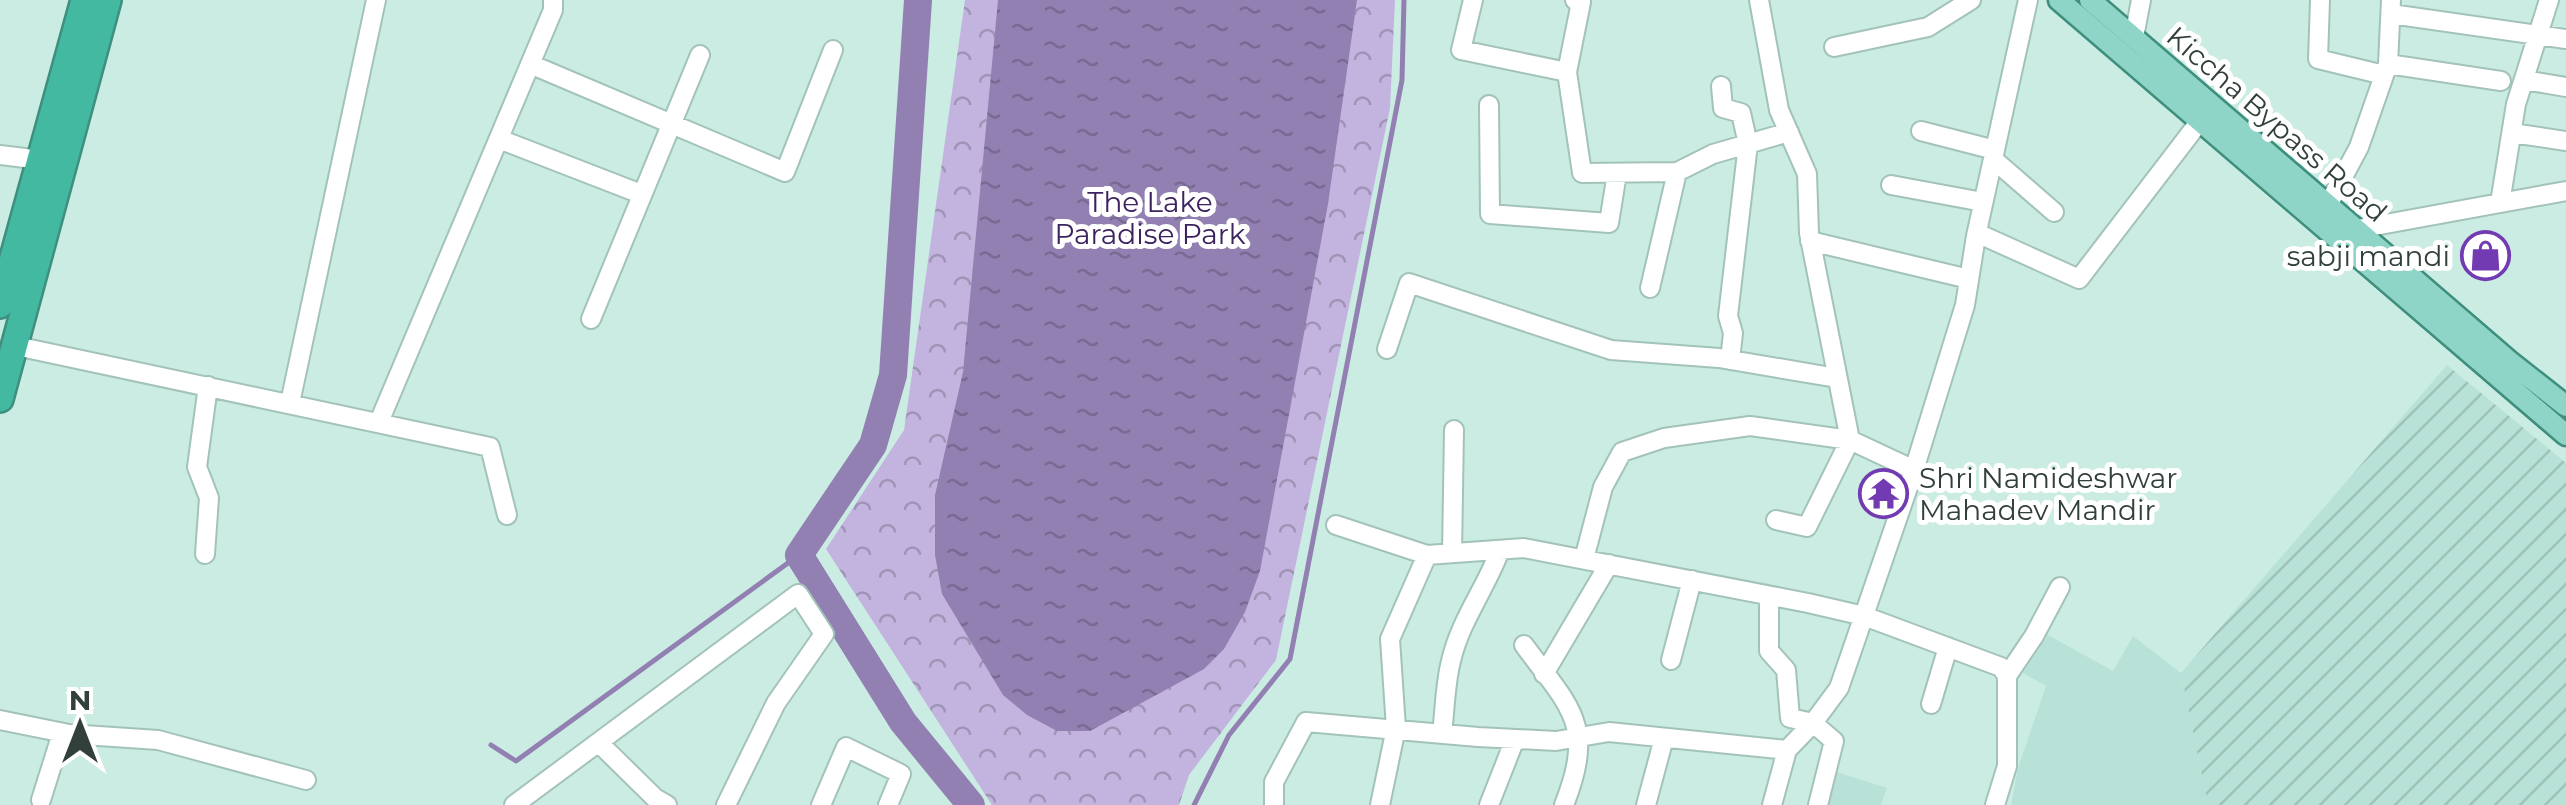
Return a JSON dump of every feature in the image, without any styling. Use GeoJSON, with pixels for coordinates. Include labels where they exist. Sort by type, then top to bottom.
{"type":"FeatureCollection","features":[{"type":"Feature","properties":{"kind":"highway"},"geometry":{"type":"LineString","coordinates":[[0,400],[33,288],[84,0]]}},
{"type":"Feature","properties":{"kind":"highway"},"geometry":{"type":"LineString","coordinates":[[0,305],[108,0]]}},
{"type":"Feature","properties":{"kind":"highway"},"geometry":{"type":"LineString","coordinates":[[7,279],[33,288]]}},
{"type":"Feature","properties":{"kind":"main road"},"geometry":{"type":"LineString","coordinates":[[2059,0],[2127,44],[2200,121],[2298,191]]}},
{"type":"Feature","properties":{"kind":"main road","name":"Kiccha Bypass Road"},"geometry":{"type":"LineString","coordinates":[[2090,0],[2127,44],[2327,220],[2358,229],[2383,266],[2566,406]]}},
{"type":"Feature","properties":{"kind":"main road"},"geometry":{"type":"LineString","coordinates":[[2327,220],[2383,266],[2566,434]]}},
{"type":"Feature","properties":{"kind":"street"},"geometry":{"type":"LineString","coordinates":[[290,404],[376,0]]}},
{"type":"Feature","properties":{"kind":"street"},"geometry":{"type":"LineString","coordinates":[[379,422],[554,10],[553,0]]}},
{"type":"Feature","properties":{"kind":"street"},"geometry":{"type":"LineString","coordinates":[[1473,0],[1461,50],[1568,72]]}},
{"type":"Feature","properties":{"kind":"street"},"geometry":{"type":"LineString","coordinates":[[1575,0],[1581,2],[1568,72],[1582,174],[1677,172],[1713,154],[1789,132]]}},
{"type":"Feature","properties":{"kind":"street"},"geometry":{"type":"LineString","coordinates":[[1759,0],[1779,110],[1807,174],[1810,241],[1850,440],[1807,527],[1776,520]]}},
{"type":"Feature","properties":{"kind":"street"},"geometry":{"type":"LineString","coordinates":[[1834,47],[1928,27],[1971,0]]}},
{"type":"Feature","properties":{"kind":"street"},"geometry":{"type":"LineString","coordinates":[[1772,805],[1787,750],[1814,723],[1839,688],[1914,470],[1966,305],[1983,202],[2028,0]]}},
{"type":"Feature","properties":{"kind":"street"},"geometry":{"type":"LineString","coordinates":[[2127,44],[2141,0]]}},
{"type":"Feature","properties":{"kind":"street"},"geometry":{"type":"LineString","coordinates":[[2320,0],[2318,59],[2386,70],[2501,80]]}},
{"type":"Feature","properties":{"kind":"street"},"geometry":{"type":"LineString","coordinates":[[2500,203],[2524,80],[2548,0]]}},
{"type":"Feature","properties":{"kind":"street"},"geometry":{"type":"LineString","coordinates":[[2566,39],[2391,7],[2386,70],[2360,146],[2327,220],[2358,229],[2566,191]]}},
{"type":"Feature","properties":{"kind":"street"},"geometry":{"type":"LineString","coordinates":[[530,64],[785,172],[833,50]]}},
{"type":"Feature","properties":{"kind":"street"},"geometry":{"type":"LineString","coordinates":[[591,319],[700,55]]}},
{"type":"Feature","properties":{"kind":"street"},"geometry":{"type":"LineString","coordinates":[[2524,80],[2566,87]]}},
{"type":"Feature","properties":{"kind":"street"},"geometry":{"type":"LineString","coordinates":[[1721,86],[1723,108],[1741,113],[1748,144],[1728,316],[1733,333],[1730,360]]}},
{"type":"Feature","properties":{"kind":"street"},"geometry":{"type":"LineString","coordinates":[[1489,104],[1490,214],[1609,223],[1616,174]]}},
{"type":"Feature","properties":{"kind":"street"},"geometry":{"type":"LineString","coordinates":[[1977,233],[2079,278],[2200,121]]}},
{"type":"Feature","properties":{"kind":"street"},"geometry":{"type":"LineString","coordinates":[[1922,132],[1994,155],[2054,212]]}},
{"type":"Feature","properties":{"kind":"street"},"geometry":{"type":"LineString","coordinates":[[2512,133],[2566,141]]}},
{"type":"Feature","properties":{"kind":"street"},"geometry":{"type":"LineString","coordinates":[[499,138],[641,194]]}},
{"type":"Feature","properties":{"kind":"street"},"geometry":{"type":"LineString","coordinates":[[0,155],[53,163]]}},
{"type":"Feature","properties":{"kind":"street"},"geometry":{"type":"LineString","coordinates":[[1650,288],[1677,172]]}},
{"type":"Feature","properties":{"kind":"street"},"geometry":{"type":"LineString","coordinates":[[1891,185],[1983,202]]}},
{"type":"Feature","properties":{"kind":"street"},"geometry":{"type":"LineString","coordinates":[[1810,241],[1970,279]]}},
{"type":"Feature","properties":{"kind":"street"},"geometry":{"type":"LineString","coordinates":[[1387,349],[1410,284],[1611,350],[1730,360],[1837,378]]}},
{"type":"Feature","properties":{"kind":"street"},"geometry":{"type":"LineString","coordinates":[[16,346],[490,447],[507,516]]}},
{"type":"Feature","properties":{"kind":"street"},"geometry":{"type":"LineString","coordinates":[[205,554],[208,498],[197,467],[208,386]]}},
{"type":"Feature","properties":{"kind":"street"},"geometry":{"type":"LineString","coordinates":[[1584,559],[1603,488],[1622,452],[1664,438],[1750,426],[1850,440],[1914,470]]}},
{"type":"Feature","properties":{"kind":"street"},"geometry":{"type":"LineString","coordinates":[[1452,554],[1454,430]]}},
{"type":"Feature","properties":{"kind":"street"},"geometry":{"type":"LineString","coordinates":[[1336,525],[1426,556],[1524,548],[1864,616],[2001,667],[2008,676]]}},
{"type":"Feature","properties":{"kind":"street"},"geometry":{"type":"LineString","coordinates":[[1442,733],[1450,661],[1500,550]]}},
{"type":"Feature","properties":{"kind":"street"},"geometry":{"type":"LineString","coordinates":[[1380,805],[1396,728],[1390,639],[1426,556]]}},
{"type":"Feature","properties":{"kind":"street"},"geometry":{"type":"LineString","coordinates":[[1544,674],[1610,564]]}},
{"type":"Feature","properties":{"kind":"street"},"geometry":{"type":"LineString","coordinates":[[1671,660],[1692,580]]}},
{"type":"Feature","properties":{"kind":"street"},"geometry":{"type":"LineString","coordinates":[[1995,805],[2006,766],[2008,676],[2060,587]]}},
{"type":"Feature","properties":{"kind":"street"},"geometry":{"type":"LineString","coordinates":[[520,803],[798,594],[824,634],[776,703],[726,805]]}},
{"type":"Feature","properties":{"kind":"street"},"geometry":{"type":"LineString","coordinates":[[1769,596],[1769,651],[1786,670],[1790,718],[1814,723],[1834,741],[1818,805]]}},
{"type":"Feature","properties":{"kind":"street"},"geometry":{"type":"LineString","coordinates":[[1524,646],[1568,706],[1580,737],[1575,778],[1564,805]]}},
{"type":"Feature","properties":{"kind":"street"},"geometry":{"type":"LineString","coordinates":[[1931,704],[1948,648]]}},
{"type":"Feature","properties":{"kind":"street"},"geometry":{"type":"LineString","coordinates":[[0,720],[62,733],[158,740],[306,780]]}},
{"type":"Feature","properties":{"kind":"street"},"geometry":{"type":"LineString","coordinates":[[1274,805],[1274,782],[1306,722],[1515,739],[1556,740],[1609,732],[1787,750]]}},
{"type":"Feature","properties":{"kind":"street"},"geometry":{"type":"LineString","coordinates":[[41,800],[62,733]]}},
{"type":"Feature","properties":{"kind":"street"},"geometry":{"type":"LineString","coordinates":[[1646,805],[1664,738]]}},
{"type":"Feature","properties":{"kind":"street"},"geometry":{"type":"LineString","coordinates":[[1489,805],[1515,739]]}},
{"type":"Feature","properties":{"kind":"street"},"geometry":{"type":"LineString","coordinates":[[600,742],[654,798],[667,805]]}},
{"type":"Feature","properties":{"kind":"street"},"geometry":{"type":"LineString","coordinates":[[821,805],[846,746],[901,774],[888,805]]}},
{"type":"Feature","properties":{"kind":"shaded area"},"geometry":{"type":"Polygon","coordinates":[[[2447,365],[2566,463],[2566,805],[2208,805],[2181,673],[2447,365]]]}},
{"type":"Feature","properties":{"kind":"shaded area"},"geometry":{"type":"Polygon","coordinates":[[[2048,635],[2113,671],[2133,636],[2181,673],[2208,805],[2011,805],[2018,768],[2046,686],[2023,673],[2048,635]]]}},
{"type":"Feature","properties":{"kind":"shaded area"},"geometry":{"type":"Polygon","coordinates":[[[1830,770],[1887,788],[1881,805],[1823,805],[1830,770]]]}},
{"type":"Feature","properties":{"kind":"green space","name":"The Lake Paradise Park"},"geometry":{"type":"Polygon","coordinates":[[[965,0],[1395,0],[1390,108],[1276,660],[1189,775],[1179,805],[992,805],[826,549],[904,430],[965,0]]]}},
{"type":"Feature","properties":{"kind":"water","name":"The Lake Paradise Park"},"geometry":{"type":"Polygon","coordinates":[[[998,0],[1357,0],[1328,204],[1260,571],[1245,612],[1224,649],[1204,669],[1090,731],[1057,731],[1027,715],[1003,695],[942,594],[935,555],[935,495],[963,372],[998,0]]]}},
{"type":"Feature","properties":{"kind":"waterway"},"geometry":{"type":"LineString","coordinates":[[918,0],[893,375],[873,445],[799,555],[903,722],[971,805]]}},
{"type":"Feature","properties":{"kind":"waterway"},"geometry":{"type":"LineString","coordinates":[[1194,805],[1229,735],[1290,659],[1402,80],[1404,0]]}},
{"type":"Feature","properties":{"kind":"waterway"},"geometry":{"type":"LineString","coordinates":[[491,745],[516,761],[799,555]]}},
{"type":"Feature","properties":{"kind":"place","name":"sabji mandi"},"geometry":{"type":"Point","coordinates":[2485,256]}},
{"type":"Feature","properties":{"kind":"place","name":"Shri Namideshwar Mahadev Mandir"},"geometry":{"type":"Point","coordinates":[1884,494]}}]}
